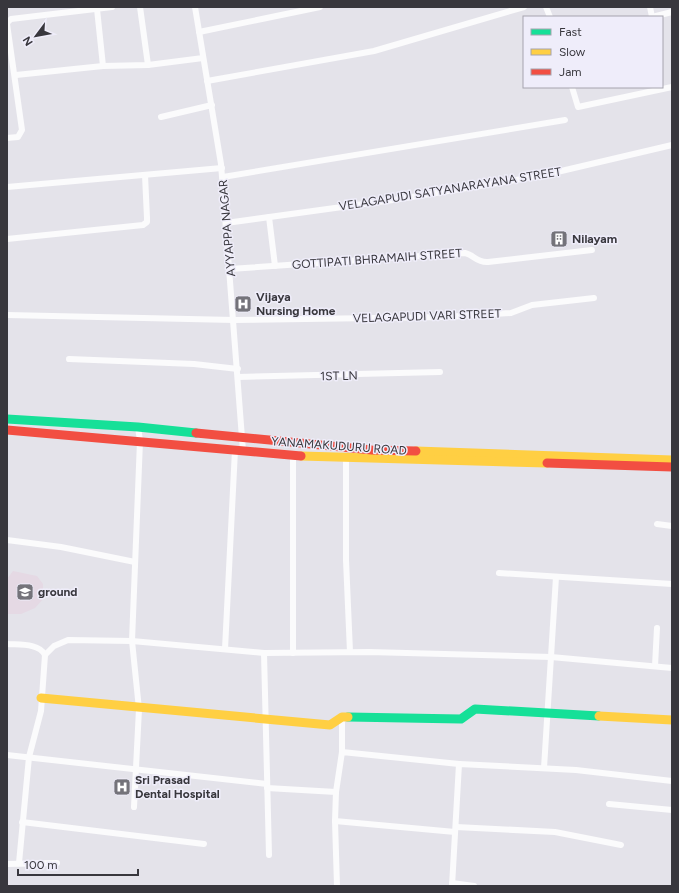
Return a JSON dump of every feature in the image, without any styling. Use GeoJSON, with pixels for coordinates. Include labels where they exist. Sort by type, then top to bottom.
{"type":"FeatureCollection","features":[{"type":"Feature","properties":{"kind":"street"},"geometry":{"type":"LineString","coordinates":[[7,138],[18,137],[22,134],[16,75],[8,41],[7,24],[11,19],[112,7]]}},
{"type":"Feature","properties":{"kind":"street"},"geometry":{"type":"LineString","coordinates":[[140,7],[148,65]]}},
{"type":"Feature","properties":{"kind":"street","name":"AYYAPPA NAGAR"},"geometry":{"type":"LineString","coordinates":[[195,7],[222,168],[242,439],[239,451],[225,650]]}},
{"type":"Feature","properties":{"kind":"street"},"geometry":{"type":"LineString","coordinates":[[199,32],[320,7]]}},
{"type":"Feature","properties":{"kind":"street"},"geometry":{"type":"LineString","coordinates":[[207,81],[374,51],[524,7]]}},
{"type":"Feature","properties":{"kind":"street"},"geometry":{"type":"LineString","coordinates":[[97,9],[102,66]]}},
{"type":"Feature","properties":{"kind":"street"},"geometry":{"type":"LineString","coordinates":[[656,16],[672,12]]}},
{"type":"Feature","properties":{"kind":"street"},"geometry":{"type":"LineString","coordinates":[[16,75],[102,66],[148,65],[203,58]]}},
{"type":"Feature","properties":{"kind":"street"},"geometry":{"type":"LineString","coordinates":[[572,88],[578,107],[672,87]]}},
{"type":"Feature","properties":{"kind":"street"},"geometry":{"type":"LineString","coordinates":[[161,117],[212,105]]}},
{"type":"Feature","properties":{"kind":"street"},"geometry":{"type":"LineString","coordinates":[[222,177],[565,120]]}},
{"type":"Feature","properties":{"kind":"street","name":"VELAGAPUDI SATYANARAYANA STREET"},"geometry":{"type":"LineString","coordinates":[[226,223],[540,176],[672,145]]}},
{"type":"Feature","properties":{"kind":"street"},"geometry":{"type":"LineString","coordinates":[[7,187],[222,168]]}},
{"type":"Feature","properties":{"kind":"street"},"geometry":{"type":"LineString","coordinates":[[7,239],[143,226],[147,222],[145,176]]}},
{"type":"Feature","properties":{"kind":"street"},"geometry":{"type":"LineString","coordinates":[[269,217],[275,266]]}},
{"type":"Feature","properties":{"kind":"street","name":"GOTTIPATI BHRAMAIH STREET"},"geometry":{"type":"LineString","coordinates":[[230,268],[465,253],[472,255],[478,261],[488,262],[592,250]]}},
{"type":"Feature","properties":{"kind":"street","name":"VELAGAPUDI VARI STREET"},"geometry":{"type":"LineString","coordinates":[[7,315],[234,320],[444,317],[511,313],[532,305],[594,298]]}},
{"type":"Feature","properties":{"kind":"street"},"geometry":{"type":"LineString","coordinates":[[69,359],[194,364],[238,369]]}},
{"type":"Feature","properties":{"kind":"street","name":"1ST LN"},"geometry":{"type":"LineString","coordinates":[[238,377],[440,372]]}},
{"type":"Feature","properties":{"kind":"street","name":"YANAMAKUDURU ROAD"},"geometry":{"type":"LineString","coordinates":[[7,419],[138,427],[242,439],[372,450],[672,460]]}},
{"type":"Feature","properties":{"kind":"street"},"geometry":{"type":"LineString","coordinates":[[134,807],[139,709],[132,641],[140,441],[138,427]]}},
{"type":"Feature","properties":{"kind":"street","name":"YANAMAKUDURU ROAD"},"geometry":{"type":"LineString","coordinates":[[7,430],[293,456],[672,467]]}},
{"type":"Feature","properties":{"kind":"street"},"geometry":{"type":"LineString","coordinates":[[293,456],[293,653]]}},
{"type":"Feature","properties":{"kind":"street"},"geometry":{"type":"LineString","coordinates":[[346,457],[346,560],[350,652]]}},
{"type":"Feature","properties":{"kind":"street"},"geometry":{"type":"LineString","coordinates":[[658,524],[672,526]]}},
{"type":"Feature","properties":{"kind":"street"},"geometry":{"type":"LineString","coordinates":[[7,540],[61,547],[135,562]]}},
{"type":"Feature","properties":{"kind":"street"},"geometry":{"type":"LineString","coordinates":[[499,573],[672,584]]}},
{"type":"Feature","properties":{"kind":"street"},"geometry":{"type":"LineString","coordinates":[[544,768],[556,577]]}},
{"type":"Feature","properties":{"kind":"street"},"geometry":{"type":"LineString","coordinates":[[655,666],[658,628]]}},
{"type":"Feature","properties":{"kind":"street"},"geometry":{"type":"LineString","coordinates":[[45,655],[54,646],[68,640],[132,641],[264,653],[350,652],[551,657],[672,668]]}},
{"type":"Feature","properties":{"kind":"street"},"geometry":{"type":"LineString","coordinates":[[7,644],[37,647],[42,650],[45,655],[41,711],[29,757],[19,863]]}},
{"type":"Feature","properties":{"kind":"street"},"geometry":{"type":"LineString","coordinates":[[264,653],[269,855]]}},
{"type":"Feature","properties":{"kind":"street"},"geometry":{"type":"LineString","coordinates":[[42,698],[139,709],[330,725],[342,717],[461,719],[475,709],[672,720]]}},
{"type":"Feature","properties":{"kind":"street"},"geometry":{"type":"LineString","coordinates":[[337,886],[335,821],[336,792],[342,752],[342,717]]}},
{"type":"Feature","properties":{"kind":"street"},"geometry":{"type":"LineString","coordinates":[[342,752],[459,764],[576,770],[672,781]]}},
{"type":"Feature","properties":{"kind":"street"},"geometry":{"type":"LineString","coordinates":[[7,755],[267,786],[336,792]]}},
{"type":"Feature","properties":{"kind":"street"},"geometry":{"type":"LineString","coordinates":[[459,764],[452,884],[474,886]]}},
{"type":"Feature","properties":{"kind":"street"},"geometry":{"type":"LineString","coordinates":[[609,804],[672,810]]}},
{"type":"Feature","properties":{"kind":"street"},"geometry":{"type":"LineString","coordinates":[[335,821],[456,830],[555,832],[621,845]]}},
{"type":"Feature","properties":{"kind":"street"},"geometry":{"type":"LineString","coordinates":[[22,822],[204,844]]}},
{"type":"Feature","properties":{"kind":"street"},"geometry":{"type":"LineString","coordinates":[[7,864],[57,863]]}},
{"type":"Feature","properties":{"kind":"shaded area","name":"ground"},"geometry":{"type":"Polygon","coordinates":[[[13,571],[37,576],[43,584],[43,599],[35,608],[21,614],[7,614],[7,579],[13,571]]]}},
{"type":"Feature","properties":{"kind":"traffic: fast"},"geometry":{"type":"LineString","coordinates":[[7,419],[138,427],[196,433]]}},
{"type":"Feature","properties":{"kind":"traffic: fast"},"geometry":{"type":"LineString","coordinates":[[348,717],[461,719],[475,709],[599,716]]}},
{"type":"Feature","properties":{"kind":"traffic: slow"},"geometry":{"type":"LineString","coordinates":[[416,451],[672,460]]}},
{"type":"Feature","properties":{"kind":"traffic: slow"},"geometry":{"type":"LineString","coordinates":[[301,456],[547,463]]}},
{"type":"Feature","properties":{"kind":"traffic: slow"},"geometry":{"type":"LineString","coordinates":[[41,698],[330,725],[342,717],[348,717]]}},
{"type":"Feature","properties":{"kind":"traffic: slow"},"geometry":{"type":"LineString","coordinates":[[599,716],[672,720]]}},
{"type":"Feature","properties":{"kind":"traffic: jam"},"geometry":{"type":"LineString","coordinates":[[7,430],[301,456]]}},
{"type":"Feature","properties":{"kind":"traffic: jam"},"geometry":{"type":"LineString","coordinates":[[196,433],[372,450],[416,451]]}},
{"type":"Feature","properties":{"kind":"traffic: jam"},"geometry":{"type":"LineString","coordinates":[[547,463],[672,467]]}},
{"type":"Feature","properties":{"kind":"place","name":"Nilayam"},"geometry":{"type":"Point","coordinates":[559,239]}},
{"type":"Feature","properties":{"kind":"place","name":"Vijaya Nursing Home"},"geometry":{"type":"Point","coordinates":[243,304]}},
{"type":"Feature","properties":{"kind":"place","name":"ground"},"geometry":{"type":"Point","coordinates":[25,592]}},
{"type":"Feature","properties":{"kind":"place","name":"Sri Prasad Dental Hospital"},"geometry":{"type":"Point","coordinates":[122,787]}}]}
